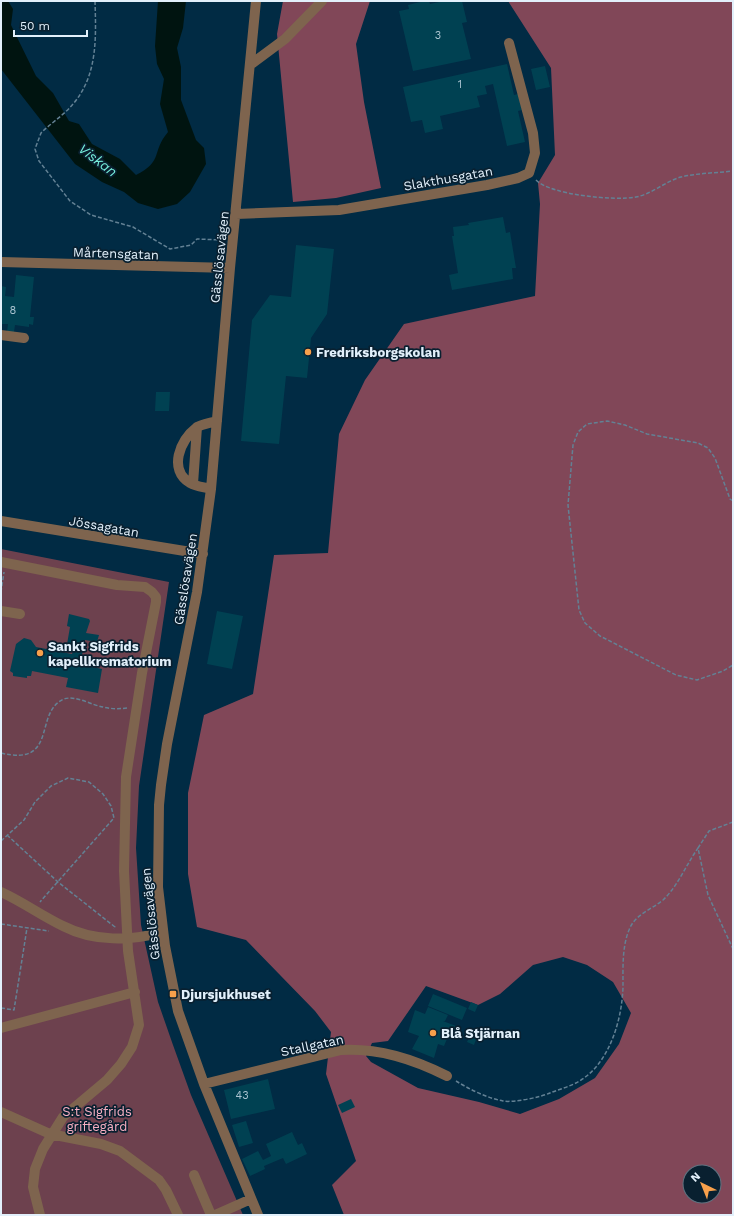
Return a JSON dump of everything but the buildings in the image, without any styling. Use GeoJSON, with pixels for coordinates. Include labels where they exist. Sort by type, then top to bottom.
{"type":"FeatureCollection","features":[{"type":"Feature","properties":{"kind":"street","name":"Gässlösavägen"},"geometry":{"type":"LineString","coordinates":[[256,1],[230,268],[211,489],[203,554],[188,643],[167,744],[160,798],[158,887],[163,932],[176,1005],[204,1084],[258,1215]]}},
{"type":"Feature","properties":{"kind":"street"},"geometry":{"type":"LineString","coordinates":[[250,65],[285,39],[322,1]]}},
{"type":"Feature","properties":{"kind":"street"},"geometry":{"type":"LineString","coordinates":[[509,43],[533,133],[535,153],[529,173]]}},
{"type":"Feature","properties":{"kind":"street","name":"Slakthusgatan"},"geometry":{"type":"LineString","coordinates":[[236,214],[339,210],[487,185],[518,178],[529,173]]}},
{"type":"Feature","properties":{"kind":"street","name":"Mårtensgatan"},"geometry":{"type":"LineString","coordinates":[[1,262],[230,268]]}},
{"type":"Feature","properties":{"kind":"street"},"geometry":{"type":"LineString","coordinates":[[1,335],[24,338]]}},
{"type":"Feature","properties":{"kind":"street"},"geometry":{"type":"LineString","coordinates":[[211,489],[192,484],[182,474],[178,460],[182,443],[197,427],[217,422]]}},
{"type":"Feature","properties":{"kind":"street"},"geometry":{"type":"LineString","coordinates":[[192,484],[197,427]]}},
{"type":"Feature","properties":{"kind":"street","name":"Jössagatan"},"geometry":{"type":"LineString","coordinates":[[1,521],[203,554]]}},
{"type":"Feature","properties":{"kind":"street"},"geometry":{"type":"LineString","coordinates":[[4,562],[118,585],[145,587],[156,597],[155,611],[136,708],[126,776],[124,871],[127,937],[139,1025],[132,1047],[121,1064],[107,1080],[63,1117],[50,1134],[35,1169],[33,1187],[40,1215]]}},
{"type":"Feature","properties":{"kind":"street"},"geometry":{"type":"LineString","coordinates":[[1,610],[20,614]]}},
{"type":"Feature","properties":{"kind":"street"},"geometry":{"type":"LineString","coordinates":[[1,892],[64,927],[87,935],[104,939],[147,936],[163,932]]}},
{"type":"Feature","properties":{"kind":"street"},"geometry":{"type":"LineString","coordinates":[[1,1028],[135,992]]}},
{"type":"Feature","properties":{"kind":"street","name":"Stallgatan"},"geometry":{"type":"LineString","coordinates":[[204,1084],[341,1050],[362,1049],[382,1052],[404,1058],[447,1076]]}},
{"type":"Feature","properties":{"kind":"street"},"geometry":{"type":"LineString","coordinates":[[1,1112],[50,1134],[102,1144],[120,1151],[159,1180],[166,1190],[178,1215]]}},
{"type":"Feature","properties":{"kind":"street"},"geometry":{"type":"LineString","coordinates":[[194,1175],[211,1215]]}},
{"type":"Feature","properties":{"kind":"street"},"geometry":{"type":"LineString","coordinates":[[215,1215],[251,1199]]}},
{"type":"Feature","properties":{"kind":"path"},"geometry":{"type":"LineString","coordinates":[[95,1],[96,30],[93,67],[77,98],[43,131],[38,139],[35,149],[39,160],[70,201],[91,215],[133,227],[170,249],[191,245],[197,239],[225,240]]}},
{"type":"Feature","properties":{"kind":"path"},"geometry":{"type":"LineString","coordinates":[[529,173],[541,185],[556,191],[606,197],[636,197],[681,177],[733,171]]}},
{"type":"Feature","properties":{"kind":"path"},"geometry":{"type":"LineString","coordinates":[[733,501],[730,499],[715,458],[708,448],[698,443],[647,434],[625,425],[607,421],[587,424],[578,432],[573,445],[568,505],[579,610],[585,623],[600,636],[676,675],[697,680],[723,671],[733,665]]}},
{"type":"Feature","properties":{"kind":"path"},"geometry":{"type":"LineString","coordinates":[[1,592],[4,562]]}},
{"type":"Feature","properties":{"kind":"path"},"geometry":{"type":"LineString","coordinates":[[1,753],[17,755],[32,752],[43,739],[52,709],[64,700],[70,698],[113,708],[136,708]]}},
{"type":"Feature","properties":{"kind":"path"},"geometry":{"type":"LineString","coordinates":[[1,841],[24,820],[35,802],[51,786],[68,778],[89,782],[102,794],[111,806],[114,818],[34,909]]}},
{"type":"Feature","properties":{"kind":"path"},"geometry":{"type":"LineString","coordinates":[[447,1076],[469,1089],[504,1101],[544,1096],[581,1080],[602,1060],[614,1035],[622,995],[624,955],[629,929],[642,913],[662,901],[675,887],[687,864],[709,831],[733,822]]}},
{"type":"Feature","properties":{"kind":"path"},"geometry":{"type":"LineString","coordinates":[[7,835],[58,882],[115,926],[112,938]]}},
{"type":"Feature","properties":{"kind":"path"},"geometry":{"type":"LineString","coordinates":[[698,848],[708,895],[733,949]]}},
{"type":"Feature","properties":{"kind":"path"},"geometry":{"type":"LineString","coordinates":[[1,924],[54,932],[64,927]]}},
{"type":"Feature","properties":{"kind":"path"},"geometry":{"type":"LineString","coordinates":[[1,1008],[14,1010],[27,928]]}},
{"type":"Feature","properties":{"kind":"green space","name":"S:t Sigfrids griftegård"},"geometry":{"type":"Polygon","coordinates":[[[1,549],[169,582],[139,786],[136,848],[141,925],[158,1002],[173,1045],[191,1095],[243,1215],[1,1215],[1,549]]]}},
{"type":"Feature","properties":{"kind":"shaded area"},"geometry":{"type":"Polygon","coordinates":[[[283,1],[370,1],[356,44],[364,102],[381,188],[336,198],[293,202],[277,34],[283,1]]]}},
{"type":"Feature","properties":{"kind":"shaded area"},"geometry":{"type":"Polygon","coordinates":[[[508,1],[733,1],[733,1215],[344,1215],[332,1185],[356,1161],[326,1074],[331,1032],[315,1011],[246,940],[197,927],[188,874],[188,793],[204,715],[253,694],[274,555],[328,553],[339,434],[365,380],[404,324],[535,296],[540,204],[538,183],[555,155],[551,68],[508,1]],[[563,957],[533,965],[500,994],[478,1005],[426,986],[388,1041],[372,1043],[366,1056],[371,1062],[418,1088],[479,1102],[520,1114],[559,1099],[595,1078],[619,1044],[631,1013],[613,982],[587,965],[563,957]]]}},
{"type":"Feature","properties":{"kind":"water","name":"Viskan"},"geometry":{"type":"Polygon","coordinates":[[[1,1],[8,1],[13,9],[11,25],[36,76],[53,93],[69,121],[79,124],[92,144],[120,159],[136,175],[145,170],[154,161],[160,145],[168,132],[160,104],[164,79],[157,64],[155,46],[158,1],[186,1],[183,28],[177,48],[181,67],[181,100],[196,140],[204,148],[206,164],[190,192],[177,204],[158,209],[138,203],[124,192],[102,182],[75,164],[1,69],[1,1]]]}},
{"type":"Feature","properties":{"kind":"place","name":"Fredriksborgskolan"},"geometry":{"type":"Point","coordinates":[308,352]}},
{"type":"Feature","properties":{"kind":"place","name":"Sankt Sigfrids kapellkrematorium"},"geometry":{"type":"Point","coordinates":[40,653]}},
{"type":"Feature","properties":{"kind":"place","name":"Djursjukhuset"},"geometry":{"type":"Point","coordinates":[173,994]}},
{"type":"Feature","properties":{"kind":"place","name":"Blå Stjärnan"},"geometry":{"type":"Point","coordinates":[433,1033]}}]}
